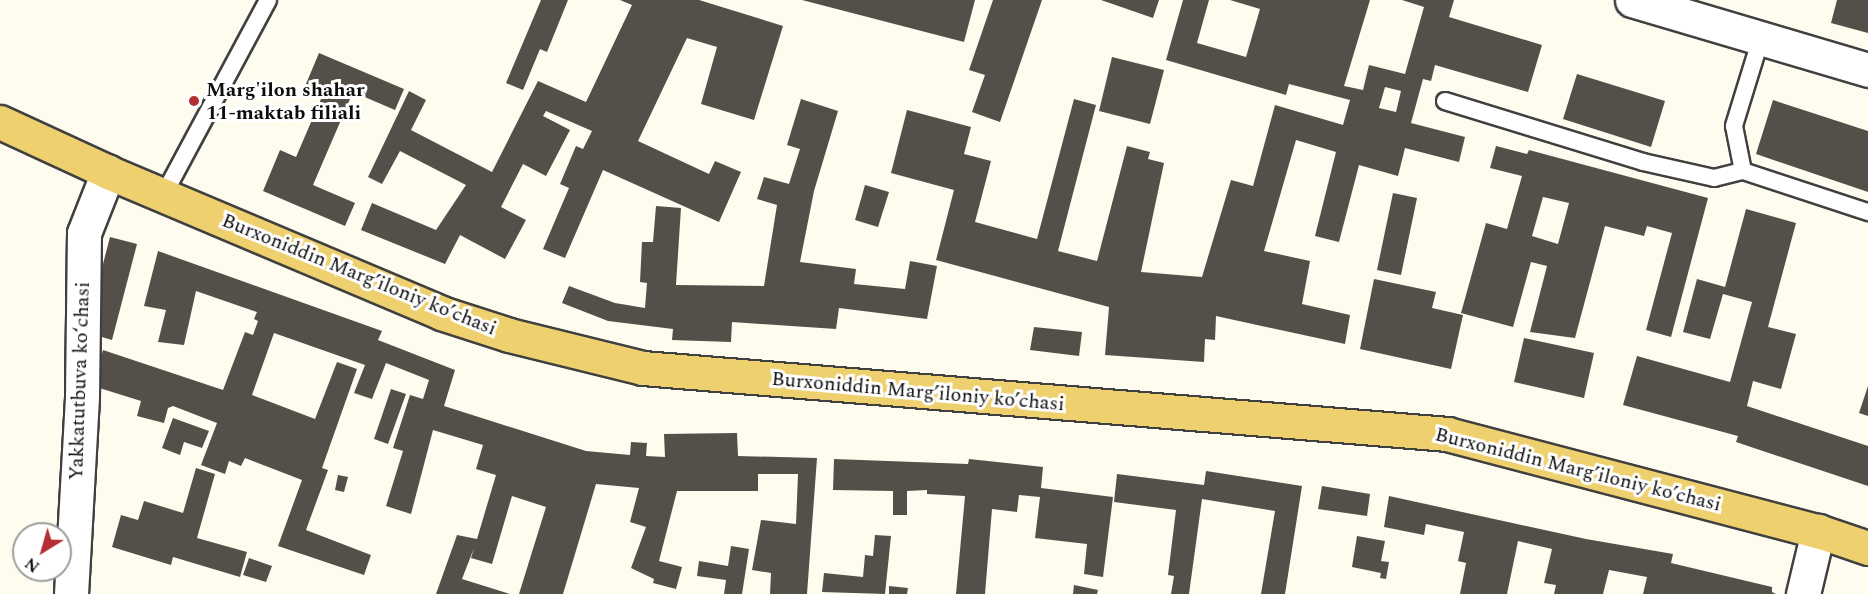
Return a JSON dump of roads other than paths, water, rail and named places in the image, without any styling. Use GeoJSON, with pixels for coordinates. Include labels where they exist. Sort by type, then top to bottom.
{"type":"FeatureCollection","features":[{"type":"Feature","properties":{"kind":"main road","name":"Burxoniddin Marg’iloniy ko’chasi"},"geometry":{"type":"LineString","coordinates":[[0,123],[163,196],[441,313],[509,335],[643,368],[1447,434],[1818,531],[1868,548]]}},
{"type":"Feature","properties":{"kind":"street"},"geometry":{"type":"LineString","coordinates":[[1632,0],[1868,70]]}},
{"type":"Feature","properties":{"kind":"street","name":"Yakkatutbuva koʻchasi"},"geometry":{"type":"LineString","coordinates":[[71,594],[82,396],[84,233],[108,172]]}},
{"type":"Feature","properties":{"kind":"street"},"geometry":{"type":"LineString","coordinates":[[1803,594],[1818,531]]}},
{"type":"Feature","properties":{"kind":"lane"},"geometry":{"type":"LineString","coordinates":[[163,196],[268,0]]}},
{"type":"Feature","properties":{"kind":"lane"},"geometry":{"type":"LineString","coordinates":[[1743,171],[1734,126],[1761,38]]}},
{"type":"Feature","properties":{"kind":"lane"},"geometry":{"type":"LineString","coordinates":[[1445,101],[1643,162],[1714,178],[1743,171],[1868,212]]}},
{"type":"Feature","properties":{"kind":"place","name":"Marg'ilon shahar 11-maktab filiali"},"geometry":{"type":"Point","coordinates":[194,101]}}]}
